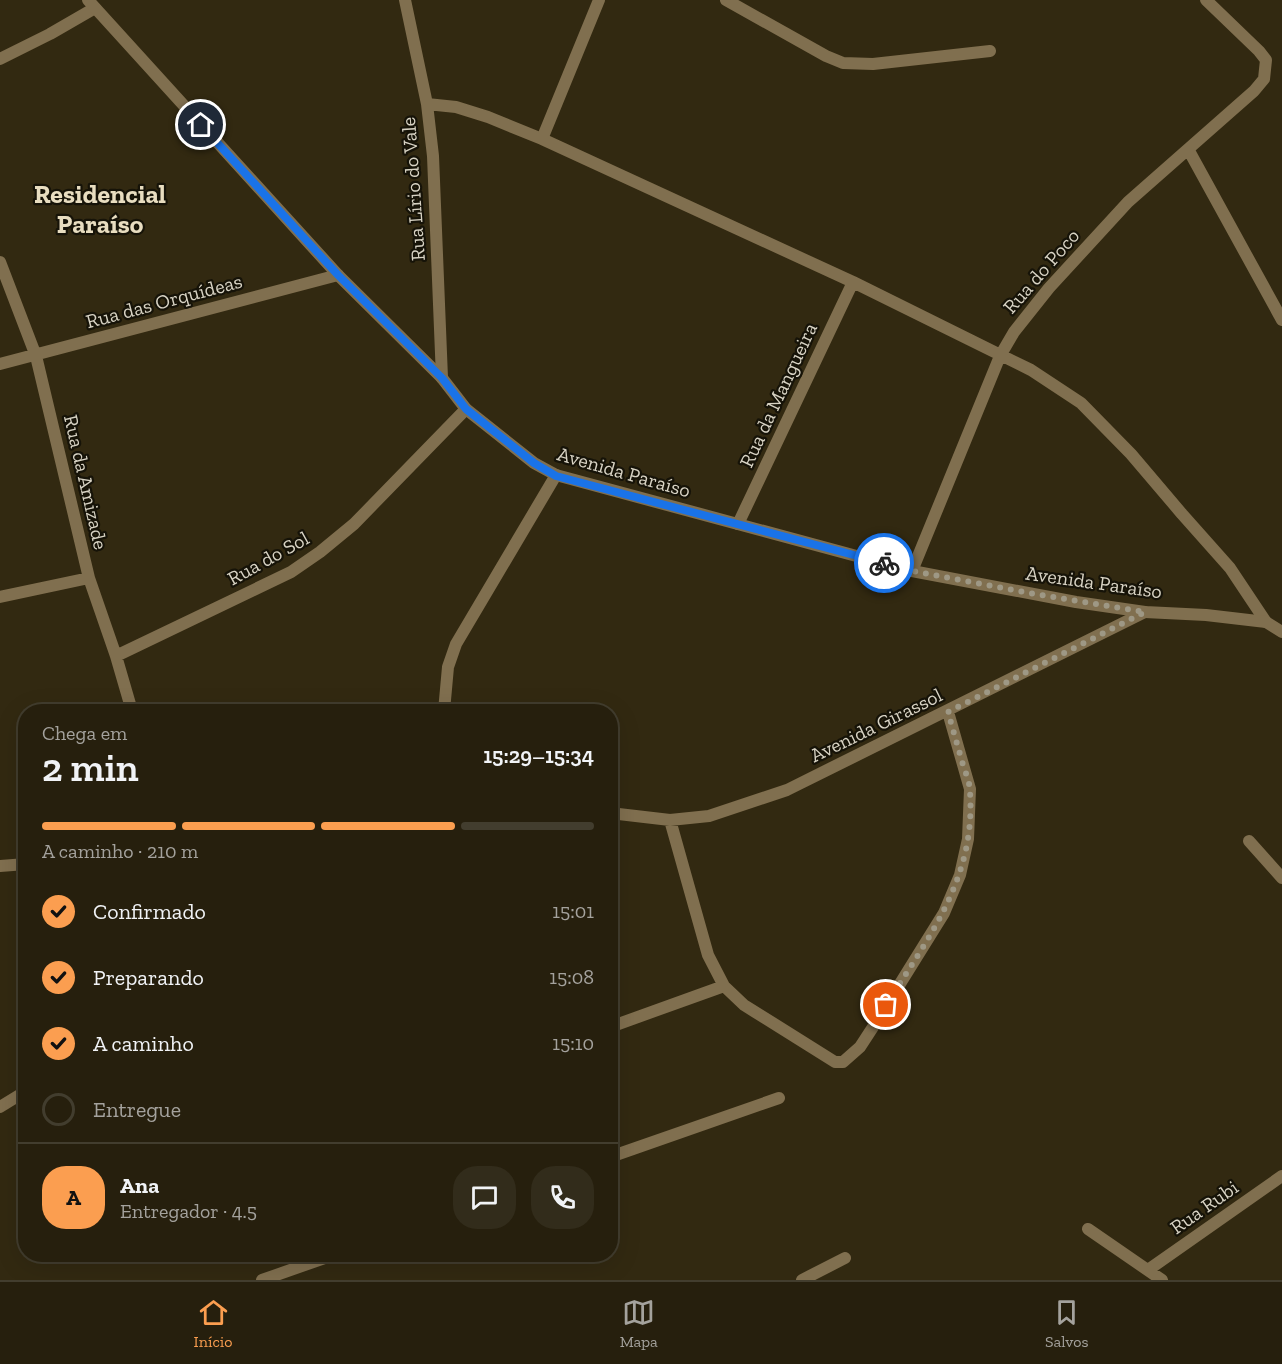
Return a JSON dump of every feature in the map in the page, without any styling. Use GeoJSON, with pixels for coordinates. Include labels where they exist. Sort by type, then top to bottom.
{"type":"FeatureCollection","features":[{"type":"Feature","properties":{"kind":"street","name":"Rua Lírio do Vale"},"geometry":{"type":"LineString","coordinates":[[405,0],[427,104],[433,156],[442,378]]}},
{"type":"Feature","properties":{"kind":"street"},"geometry":{"type":"LineString","coordinates":[[542,139],[599,0]]}},
{"type":"Feature","properties":{"kind":"street"},"geometry":{"type":"LineString","coordinates":[[726,0],[826,56],[843,63],[883,64],[990,51]]}},
{"type":"Feature","properties":{"kind":"street","name":"Rua do Poco"},"geometry":{"type":"LineString","coordinates":[[912,571],[1000,356],[1014,332],[1042,297],[1128,202],[1260,85],[1266,70],[1266,60],[1206,0]]}},
{"type":"Feature","properties":{"kind":"street","name":"Avenida Paraíso"},"geometry":{"type":"LineString","coordinates":[[91,4],[338,275],[442,378],[466,409],[534,463],[556,476],[912,571],[1076,602],[1145,612],[1266,621]]}},
{"type":"Feature","properties":{"kind":"street"},"geometry":{"type":"LineString","coordinates":[[0,59],[50,34],[91,4]]}},
{"type":"Feature","properties":{"kind":"street","name":"Avenida Paraíso"},"geometry":{"type":"LineString","coordinates":[[427,104],[456,106],[542,139],[853,282],[1031,370],[1081,403],[1131,454],[1230,568],[1266,621],[1282,632]]}},
{"type":"Feature","properties":{"kind":"street"},"geometry":{"type":"LineString","coordinates":[[1188,148],[1282,320]]}},
{"type":"Feature","properties":{"kind":"street","name":"Rua da Amizade"},"geometry":{"type":"LineString","coordinates":[[0,262],[36,356],[89,579],[130,704]]}},
{"type":"Feature","properties":{"kind":"street","name":"Rua das Orquídeas"},"geometry":{"type":"LineString","coordinates":[[0,364],[338,275]]}},
{"type":"Feature","properties":{"kind":"street","name":"Rua da Mangueira"},"geometry":{"type":"LineString","coordinates":[[738,524],[853,282]]}},
{"type":"Feature","properties":{"kind":"street","name":"Rua do Sol"},"geometry":{"type":"LineString","coordinates":[[116,656],[291,572],[320,552],[354,524],[466,409]]}},
{"type":"Feature","properties":{"kind":"street"},"geometry":{"type":"LineString","coordinates":[[445,704],[448,667],[456,644],[556,476]]}},
{"type":"Feature","properties":{"kind":"street"},"geometry":{"type":"LineString","coordinates":[[0,597],[89,579]]}},
{"type":"Feature","properties":{"kind":"street","name":"Avenida Girassol"},"geometry":{"type":"LineString","coordinates":[[618,814],[670,820],[710,816],[787,790],[948,712],[1145,612]]}},
{"type":"Feature","properties":{"kind":"street"},"geometry":{"type":"LineString","coordinates":[[670,820],[708,955],[724,986],[744,1005],[835,1062],[843,1062],[860,1047],[944,913],[960,875],[968,839],[970,789],[948,712]]}},
{"type":"Feature","properties":{"kind":"street"},"geometry":{"type":"LineString","coordinates":[[1249,842],[1282,878]]}},
{"type":"Feature","properties":{"kind":"street"},"geometry":{"type":"LineString","coordinates":[[0,866],[18,865]]}},
{"type":"Feature","properties":{"kind":"street"},"geometry":{"type":"LineString","coordinates":[[618,1025],[724,986]]}},
{"type":"Feature","properties":{"kind":"street"},"geometry":{"type":"LineString","coordinates":[[0,1107],[18,1096]]}},
{"type":"Feature","properties":{"kind":"street"},"geometry":{"type":"LineString","coordinates":[[618,1154],[779,1098]]}},
{"type":"Feature","properties":{"kind":"street","name":"Rua Rubi"},"geometry":{"type":"LineString","coordinates":[[1148,1270],[1282,1176]]}},
{"type":"Feature","properties":{"kind":"street"},"geometry":{"type":"LineString","coordinates":[[1088,1229],[1162,1280]]}},
{"type":"Feature","properties":{"kind":"street"},"geometry":{"type":"LineString","coordinates":[[802,1280],[845,1258]]}},
{"type":"Feature","properties":{"kind":"street"},"geometry":{"type":"LineString","coordinates":[[262,1280],[313,1262]]}},
{"type":"Feature","properties":{"kind":"way so far"},"geometry":{"type":"LineString","coordinates":[[884,563],[912,571],[1076,602],[1145,612],[948,712],[970,789],[968,839],[960,875],[944,913],[886,1005]]}},
{"type":"Feature","properties":{"kind":"district","name":"Residencial Paraíso"},"geometry":{"type":"Point","coordinates":[100,209]}},
{"type":"Feature","properties":{"kind":"route"},"geometry":{"type":"LineString","coordinates":[[201,125],[338,275],[442,378],[466,409],[534,463],[556,476],[884,563]]}}]}
